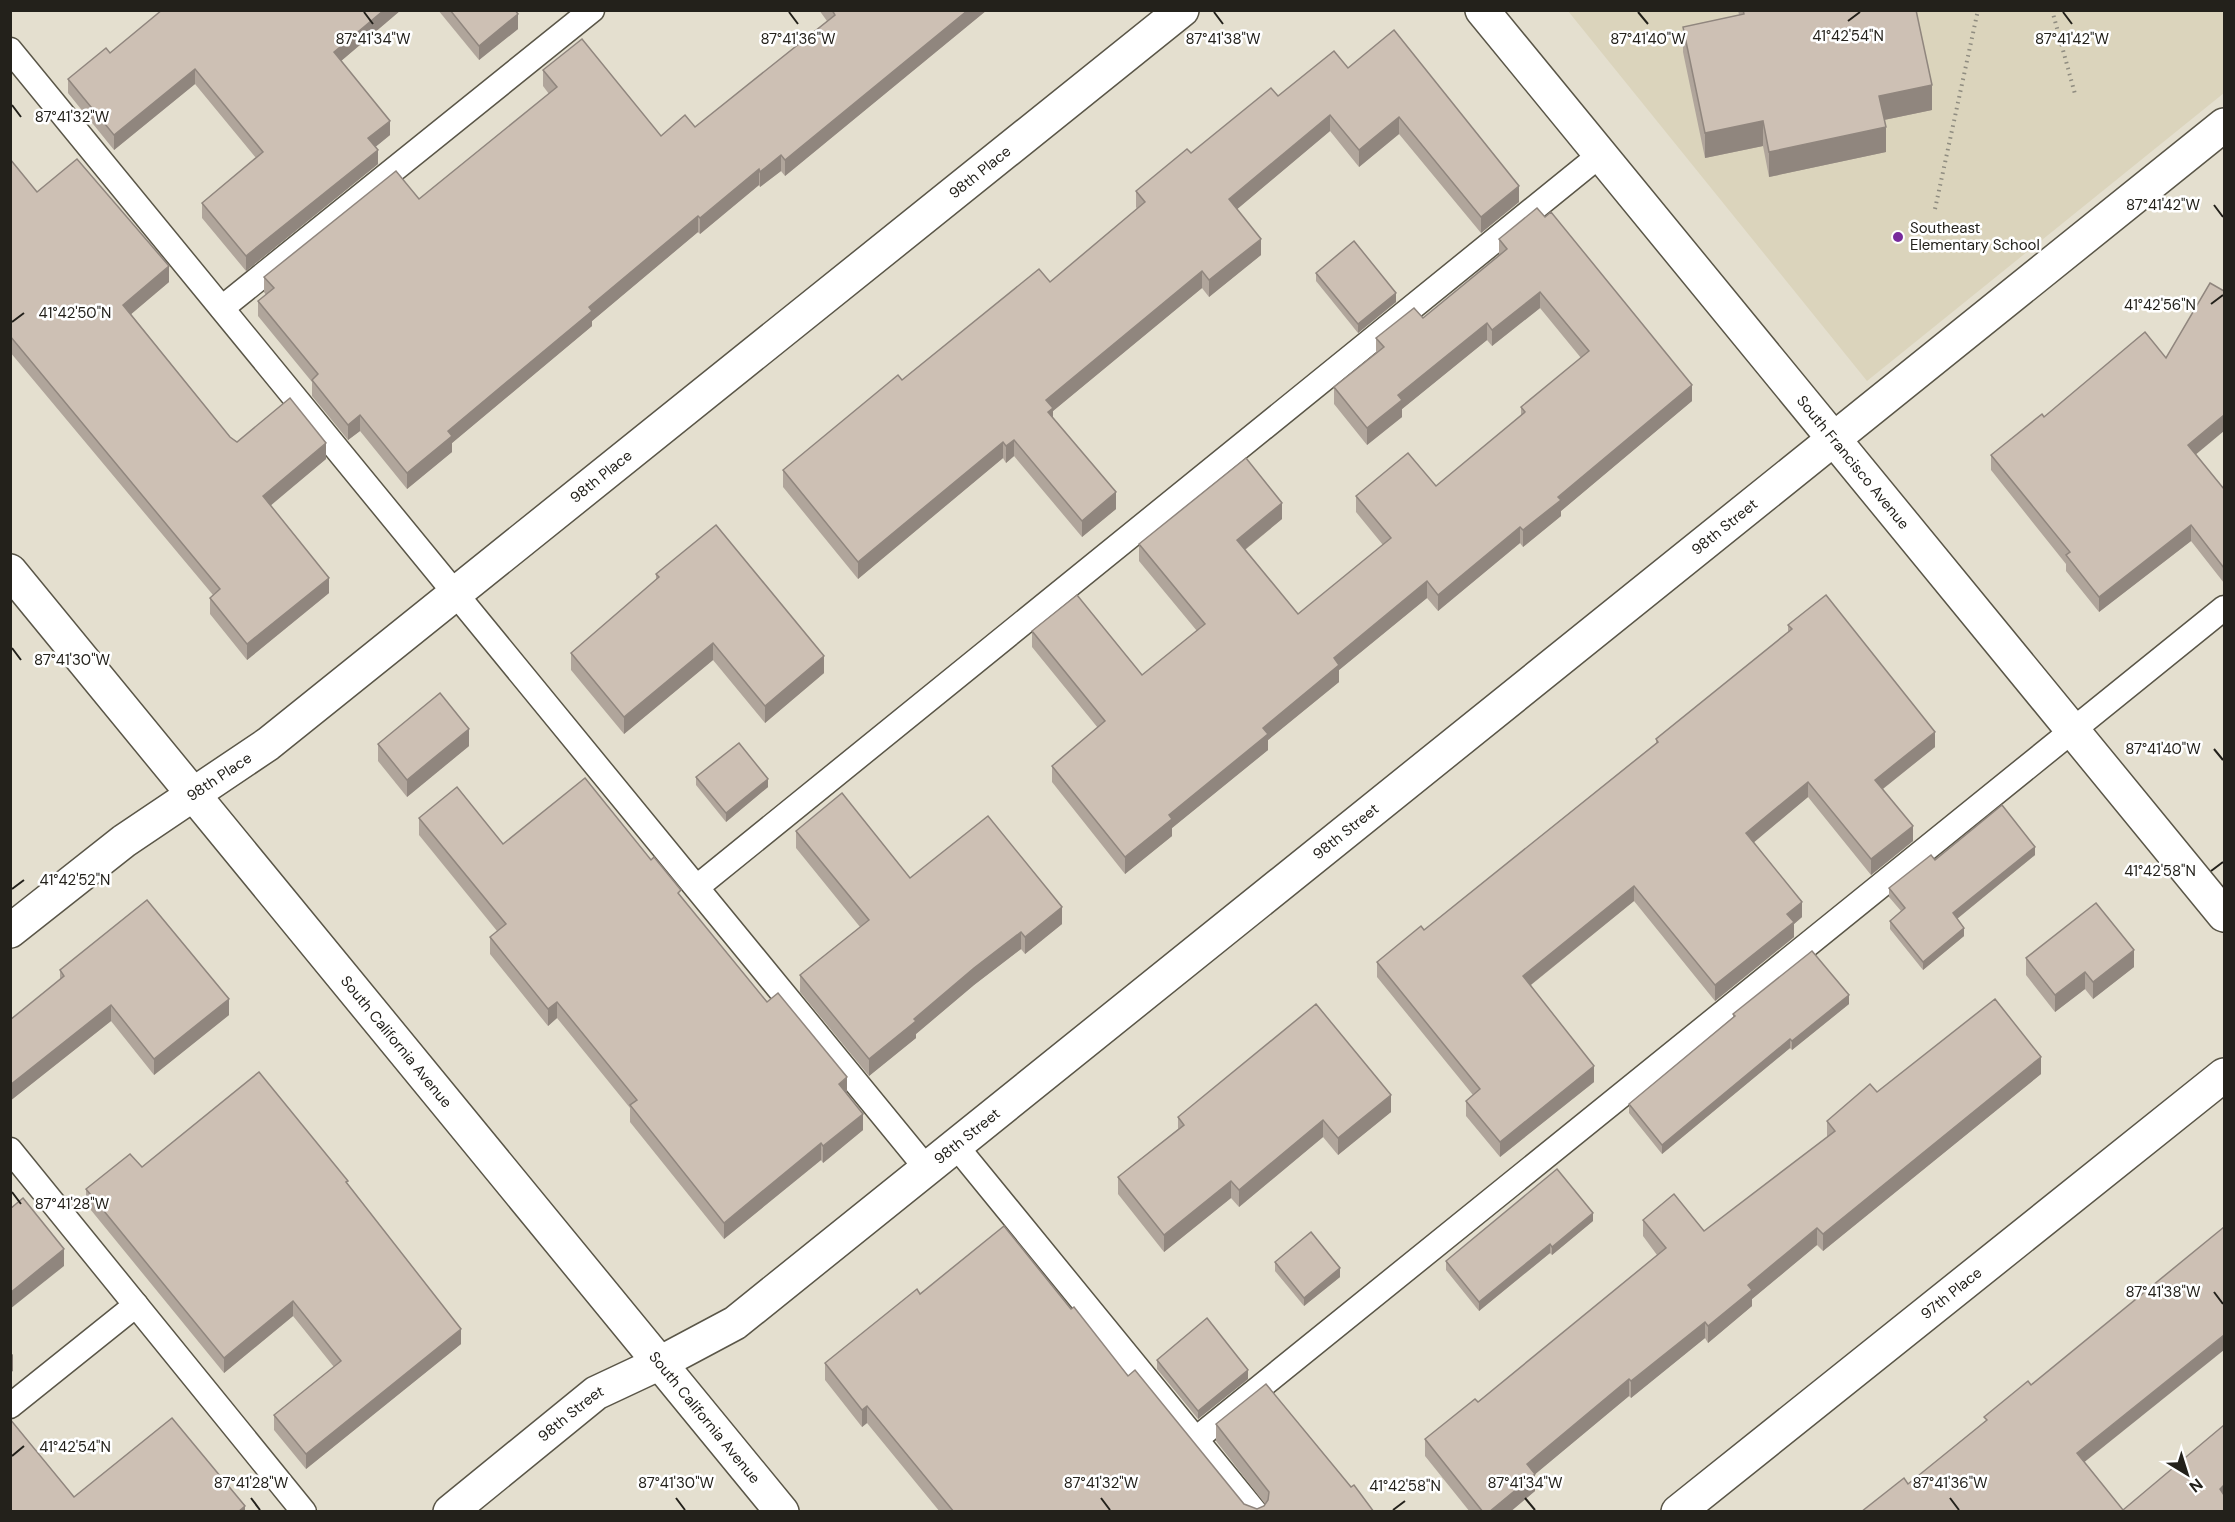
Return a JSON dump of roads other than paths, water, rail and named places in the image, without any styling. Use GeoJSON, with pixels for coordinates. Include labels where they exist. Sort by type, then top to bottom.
{"type":"FeatureCollection","features":[{"type":"Feature","properties":{"kind":"street","name":"98th Place"},"geometry":{"type":"LineString","coordinates":[[10,932],[124,841],[268,744],[1182,10]]}},
{"type":"Feature","properties":{"kind":"street","name":"South Francisco Avenue"},"geometry":{"type":"LineString","coordinates":[[1482,10],[2224,915]]}},
{"type":"Feature","properties":{"kind":"street","name":"98th Street"},"geometry":{"type":"LineString","coordinates":[[450,1512],[596,1393],[660,1363],[735,1323],[2224,125]]}},
{"type":"Feature","properties":{"kind":"street","name":"South California Avenue"},"geometry":{"type":"LineString","coordinates":[[10,571],[782,1512]]}},
{"type":"Feature","properties":{"kind":"street","name":"97th Place"},"geometry":{"type":"LineString","coordinates":[[1678,1512],[2224,1075]]}},
{"type":"Feature","properties":{"kind":"lane"},"geometry":{"type":"LineString","coordinates":[[222,308],[592,10]]}},
{"type":"Feature","properties":{"kind":"lane"},"geometry":{"type":"LineString","coordinates":[[10,50],[927,1169]]}},
{"type":"Feature","properties":{"kind":"lane"},"geometry":{"type":"LineString","coordinates":[[696,887],[1600,155]]}},
{"type":"Feature","properties":{"kind":"lane"},"geometry":{"type":"LineString","coordinates":[[1196,1439],[2224,608]]}},
{"type":"Feature","properties":{"kind":"lane"},"geometry":{"type":"LineString","coordinates":[[956,1146],[1255,1512]]}},
{"type":"Feature","properties":{"kind":"lane"},"geometry":{"type":"LineString","coordinates":[[10,1150],[304,1512]]}},
{"type":"Feature","properties":{"kind":"lane"},"geometry":{"type":"LineString","coordinates":[[10,1406],[136,1305]]}},
{"type":"Feature","properties":{"kind":"place","name":"Southeast Elementary School"},"geometry":{"type":"Point","coordinates":[1898,237]}}]}
